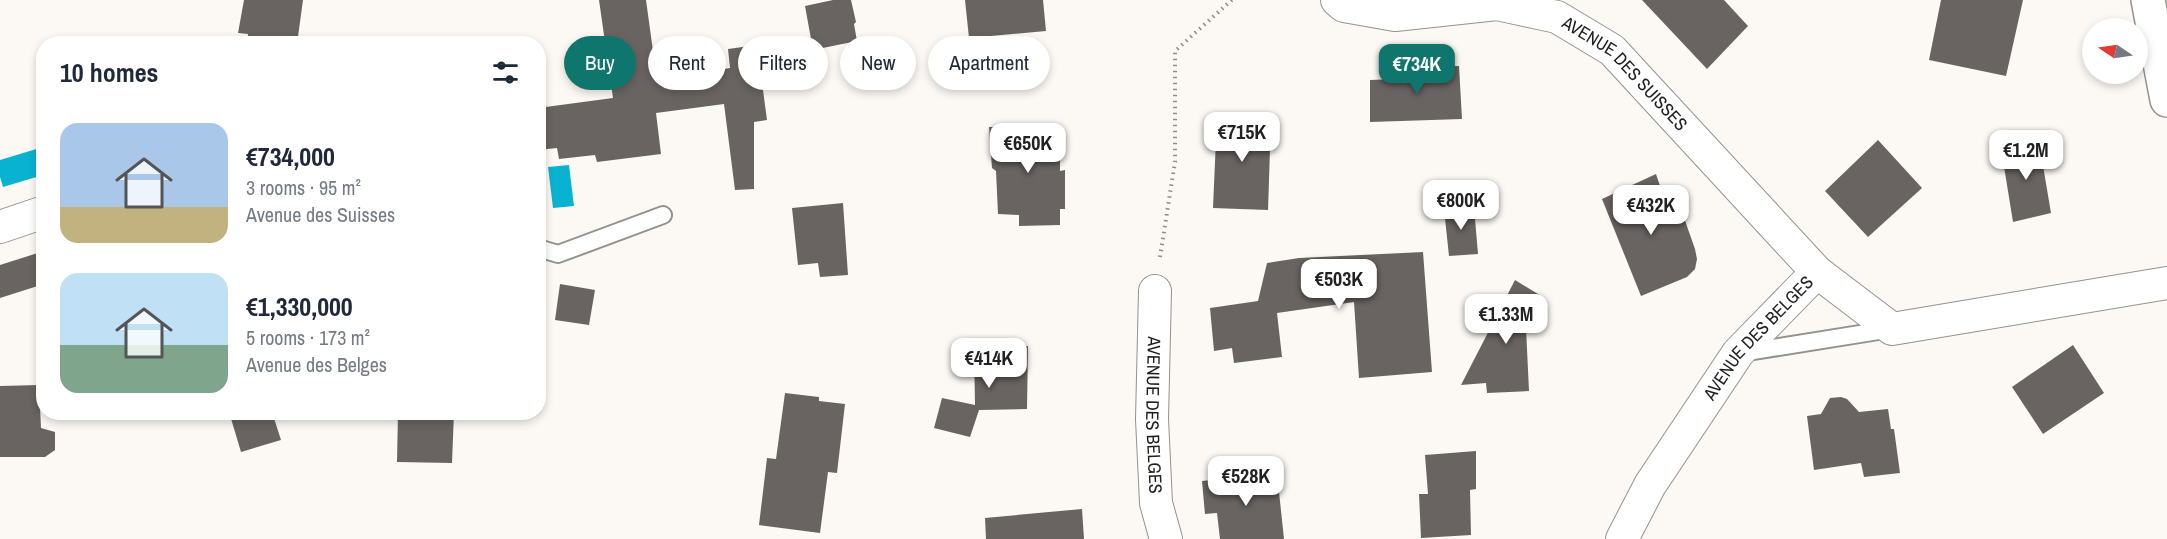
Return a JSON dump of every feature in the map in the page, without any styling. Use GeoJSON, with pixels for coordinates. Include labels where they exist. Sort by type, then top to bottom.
{"type":"FeatureCollection","features":[{"type":"Feature","properties":{"kind":"street","name":"AVENUE DES SUISSES"},"geometry":{"type":"LineString","coordinates":[[1337,0],[1344,6],[1395,15],[1497,4],[1557,17],[1612,50],[1817,272]]}},
{"type":"Feature","properties":{"kind":"street"},"geometry":{"type":"LineString","coordinates":[[2148,0],[2167,100]]}},
{"type":"Feature","properties":{"kind":"street"},"geometry":{"type":"LineString","coordinates":[[0,226],[36,215]]}},
{"type":"Feature","properties":{"kind":"street","name":"AVENUE DES BELGES"},"geometry":{"type":"LineString","coordinates":[[1622,539],[1650,485],[1738,353],[1817,272],[1892,329]]}},
{"type":"Feature","properties":{"kind":"street"},"geometry":{"type":"LineString","coordinates":[[1892,329],[2167,283]]}},
{"type":"Feature","properties":{"kind":"street","name":"AVENUE DES BELGES"},"geometry":{"type":"LineString","coordinates":[[1155,291],[1156,503],[1166,539]]}},
{"type":"Feature","properties":{"kind":"lane"},"geometry":{"type":"LineString","coordinates":[[546,250],[558,254],[663,215]]}},
{"type":"Feature","properties":{"kind":"lane"},"geometry":{"type":"LineString","coordinates":[[1738,353],[1892,329]]}},
{"type":"Feature","properties":{"kind":"path"},"geometry":{"type":"LineString","coordinates":[[1155,291],[1175,162],[1175,51],[1232,0]]}},
{"type":"Feature","properties":{"kind":"water"},"geometry":{"type":"Polygon","coordinates":[[[36,149],[36,177],[3,187],[0,177],[0,160],[36,149]]]}},
{"type":"Feature","properties":{"kind":"water"},"geometry":{"type":"Polygon","coordinates":[[[569,165],[574,206],[553,208],[548,167],[569,165]]]}},
{"type":"Feature","properties":{"kind":"building"},"geometry":{"type":"Polygon","coordinates":[[[244,0],[303,0],[298,36],[248,36],[248,34],[238,33],[244,0]]]}},
{"type":"Feature","properties":{"kind":"building"},"geometry":{"type":"Polygon","coordinates":[[[599,0],[646,0],[651,36],[648,36],[648,90],[726,90],[726,69],[730,68],[728,49],[738,48],[738,90],[763,90],[767,120],[754,122],[754,189],[735,190],[724,104],[656,113],[661,154],[597,162],[595,155],[559,159],[557,148],[546,149],[546,107],[613,98],[612,90],[636,90],[636,36],[604,36],[599,0]]]}},
{"type":"Feature","properties":{"kind":"building"},"geometry":{"type":"Polygon","coordinates":[[[833,0],[851,0],[856,22],[854,24],[856,36],[840,36],[840,44],[828,47],[828,36],[810,36],[805,6],[833,0]]]}},
{"type":"Feature","properties":{"kind":"building"},"geometry":{"type":"Polygon","coordinates":[[[965,0],[1043,0],[1046,31],[969,36],[965,0]]]}},
{"type":"Feature","properties":{"kind":"building"},"geometry":{"type":"Polygon","coordinates":[[[1642,0],[1724,0],[1748,26],[1707,69],[1642,0]]]}},
{"type":"Feature","properties":{"kind":"building"},"geometry":{"type":"Polygon","coordinates":[[[1941,0],[2023,0],[2006,76],[1929,60],[1941,0]]]}},
{"type":"Feature","properties":{"kind":"building"},"geometry":{"type":"Polygon","coordinates":[[[1459,66],[1462,119],[1370,122],[1370,80],[1395,79],[1396,68],[1459,66]]]}},
{"type":"Feature","properties":{"kind":"building"},"geometry":{"type":"Polygon","coordinates":[[[1217,116],[1271,119],[1268,210],[1213,208],[1217,116]]]}},
{"type":"Feature","properties":{"kind":"building"},"geometry":{"type":"Polygon","coordinates":[[[1052,126],[1052,147],[1060,146],[1060,171],[1065,170],[1065,209],[1060,209],[1060,225],[1019,226],[1019,215],[998,214],[996,171],[992,168],[989,127],[1052,126]]]}},
{"type":"Feature","properties":{"kind":"building"},"geometry":{"type":"Polygon","coordinates":[[[1878,140],[1922,188],[1868,237],[1825,191],[1878,140]]]}},
{"type":"Feature","properties":{"kind":"building"},"geometry":{"type":"Polygon","coordinates":[[[2039,142],[2051,213],[2013,222],[2001,148],[2039,142]]]}},
{"type":"Feature","properties":{"kind":"building"},"geometry":{"type":"Polygon","coordinates":[[[1656,174],[1670,216],[1682,212],[1697,259],[1695,269],[1687,277],[1641,296],[1602,199],[1656,174]]]}},
{"type":"Feature","properties":{"kind":"building"},"geometry":{"type":"Polygon","coordinates":[[[843,203],[848,275],[820,277],[818,263],[798,265],[792,208],[843,203]]]}},
{"type":"Feature","properties":{"kind":"building"},"geometry":{"type":"Polygon","coordinates":[[[1474,207],[1478,254],[1449,256],[1444,209],[1474,207]]]}},
{"type":"Feature","properties":{"kind":"building"},"geometry":{"type":"Polygon","coordinates":[[[1423,252],[1432,372],[1359,378],[1354,302],[1277,313],[1282,357],[1234,363],[1232,348],[1214,351],[1210,308],[1258,301],[1267,263],[1299,258],[1423,252]]]}},
{"type":"Feature","properties":{"kind":"building"},"geometry":{"type":"Polygon","coordinates":[[[36,254],[36,287],[0,298],[0,265],[36,254]]]}},
{"type":"Feature","properties":{"kind":"building"},"geometry":{"type":"Polygon","coordinates":[[[1515,280],[1543,297],[1526,328],[1529,391],[1487,393],[1486,383],[1461,385],[1515,280]]]}},
{"type":"Feature","properties":{"kind":"building"},"geometry":{"type":"Polygon","coordinates":[[[560,284],[595,290],[589,325],[555,320],[560,284]]]}},
{"type":"Feature","properties":{"kind":"building"},"geometry":{"type":"Polygon","coordinates":[[[2073,345],[2104,393],[2043,434],[2012,387],[2073,345]]]}},
{"type":"Feature","properties":{"kind":"building"},"geometry":{"type":"Polygon","coordinates":[[[1028,346],[1027,409],[979,410],[970,437],[934,428],[942,398],[975,405],[974,349],[1028,346]]]}},
{"type":"Feature","properties":{"kind":"building"},"geometry":{"type":"Polygon","coordinates":[[[36,385],[36,420],[41,420],[41,428],[55,432],[55,450],[45,457],[0,457],[0,386],[36,385]]]}},
{"type":"Feature","properties":{"kind":"building"},"geometry":{"type":"Polygon","coordinates":[[[785,393],[819,397],[819,401],[845,404],[837,473],[828,472],[820,533],[759,525],[767,458],[776,459],[785,393]]]}},
{"type":"Feature","properties":{"kind":"building"},"geometry":{"type":"Polygon","coordinates":[[[1830,398],[1847,399],[1859,412],[1888,409],[1891,429],[1894,429],[1900,473],[1864,477],[1861,463],[1814,470],[1807,416],[1821,414],[1830,398]]]}},
{"type":"Feature","properties":{"kind":"building"},"geometry":{"type":"Polygon","coordinates":[[[231,420],[275,420],[281,440],[241,452],[231,420]]]}},
{"type":"Feature","properties":{"kind":"building"},"geometry":{"type":"Polygon","coordinates":[[[398,420],[454,420],[452,463],[397,462],[398,420]]]}},
{"type":"Feature","properties":{"kind":"building"},"geometry":{"type":"Polygon","coordinates":[[[1476,451],[1476,489],[1470,490],[1471,535],[1421,538],[1419,494],[1428,494],[1425,455],[1476,451]]]}},
{"type":"Feature","properties":{"kind":"building"},"geometry":{"type":"Polygon","coordinates":[[[1277,473],[1284,539],[1220,539],[1217,513],[1205,514],[1202,481],[1277,473]]]}},
{"type":"Feature","properties":{"kind":"building"},"geometry":{"type":"Polygon","coordinates":[[[1082,509],[1084,539],[986,539],[985,518],[1082,509]]]}}]}
